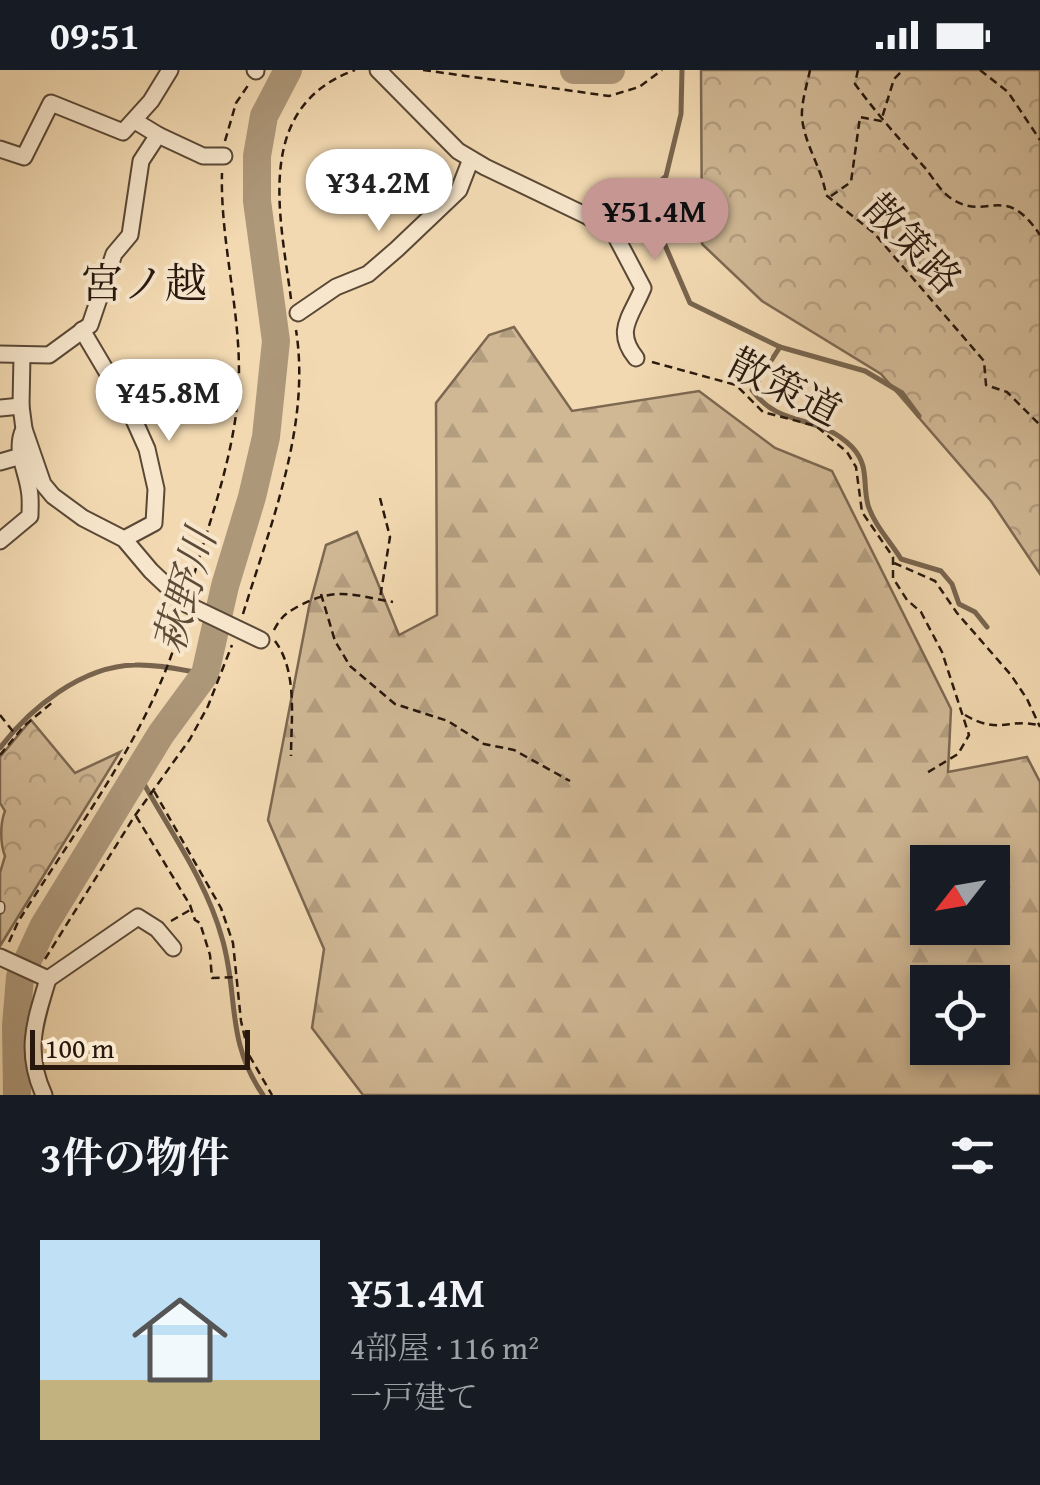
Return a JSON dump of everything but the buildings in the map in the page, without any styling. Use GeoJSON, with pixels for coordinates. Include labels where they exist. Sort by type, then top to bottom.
{"type":"FeatureCollection","features":[{"type":"Feature","properties":{"kind":"street"},"geometry":{"type":"LineString","coordinates":[[0,149],[24,157],[50,103],[124,132],[170,70]]}},
{"type":"Feature","properties":{"kind":"street"},"geometry":{"type":"LineString","coordinates":[[378,70],[458,151],[614,233],[643,288],[623,336],[636,358]]}},
{"type":"Feature","properties":{"kind":"street"},"geometry":{"type":"LineString","coordinates":[[135,121],[203,156],[224,156]]}},
{"type":"Feature","properties":{"kind":"street"},"geometry":{"type":"LineString","coordinates":[[0,354],[49,355],[90,325],[114,254],[130,235],[142,160],[158,136]]}},
{"type":"Feature","properties":{"kind":"street"},"geometry":{"type":"LineString","coordinates":[[298,313],[319,296],[368,274],[398,248],[459,190],[471,159]]}},
{"type":"Feature","properties":{"kind":"street"},"geometry":{"type":"LineString","coordinates":[[82,330],[130,411],[153,467],[154,523],[124,539]]}},
{"type":"Feature","properties":{"kind":"street"},"geometry":{"type":"LineString","coordinates":[[22,355],[24,430],[43,484],[53,496],[83,518],[124,539],[150,572],[189,606],[266,638]]}},
{"type":"Feature","properties":{"kind":"street"},"geometry":{"type":"LineString","coordinates":[[0,408],[21,406]]}},
{"type":"Feature","properties":{"kind":"street"},"geometry":{"type":"LineString","coordinates":[[0,542],[30,516],[30,492],[21,456],[20,435],[24,430]]}},
{"type":"Feature","properties":{"kind":"street"},"geometry":{"type":"LineString","coordinates":[[0,462],[21,456]]}},
{"type":"Feature","properties":{"kind":"street"},"geometry":{"type":"LineString","coordinates":[[44,1095],[33,1071],[33,1032],[43,976],[138,917],[173,948]]}},
{"type":"Feature","properties":{"kind":"street"},"geometry":{"type":"LineString","coordinates":[[2,958],[43,976]]}},
{"type":"Feature","properties":{"kind":"path"},"geometry":{"type":"LineString","coordinates":[[43,976],[44,960],[136,815],[190,739],[208,706],[238,626],[282,484],[300,391],[301,362],[295,327],[298,313],[291,300],[278,196],[284,144],[295,113],[312,95],[331,80],[355,70]]}},
{"type":"Feature","properties":{"kind":"path"},"geometry":{"type":"LineString","coordinates":[[423,70],[609,96],[638,87],[662,70]]}},
{"type":"Feature","properties":{"kind":"path","name":"散策路"},"geometry":{"type":"LineString","coordinates":[[810,70],[802,118],[829,198],[874,233],[984,361],[986,386],[1007,392],[1040,425]]}},
{"type":"Feature","properties":{"kind":"path"},"geometry":{"type":"LineString","coordinates":[[858,70],[856,84],[881,121],[951,198],[974,207],[995,203],[1024,212],[1040,235]]}},
{"type":"Feature","properties":{"kind":"path"},"geometry":{"type":"LineString","coordinates":[[881,121],[894,79],[903,70]]}},
{"type":"Feature","properties":{"kind":"path"},"geometry":{"type":"LineString","coordinates":[[980,70],[1008,92],[1040,140]]}},
{"type":"Feature","properties":{"kind":"path"},"geometry":{"type":"LineString","coordinates":[[2,958],[18,922],[99,794],[167,672],[189,606],[230,443],[238,393],[238,352],[222,210],[224,156],[236,103],[256,71]]}},
{"type":"Feature","properties":{"kind":"path"},"geometry":{"type":"LineString","coordinates":[[829,198],[852,182],[860,118],[881,121]]}},
{"type":"Feature","properties":{"kind":"path","name":"散策道"},"geometry":{"type":"LineString","coordinates":[[636,358],[736,385],[763,412],[816,426],[847,452],[856,467],[862,512],[878,532],[893,562],[893,578],[907,600],[921,612],[942,652],[969,735],[958,754],[925,774]]}},
{"type":"Feature","properties":{"kind":"path"},"geometry":{"type":"LineString","coordinates":[[380,498],[390,537],[380,600]]}},
{"type":"Feature","properties":{"kind":"path"},"geometry":{"type":"LineString","coordinates":[[893,562],[935,581],[957,613],[1011,675],[1040,726]]}},
{"type":"Feature","properties":{"kind":"path"},"geometry":{"type":"LineString","coordinates":[[321,594],[335,641],[350,666],[395,704],[448,721],[484,744],[514,750],[570,781]]}},
{"type":"Feature","properties":{"kind":"path"},"geometry":{"type":"LineString","coordinates":[[292,756],[290,672],[284,652],[266,638],[281,616],[321,594],[393,602]]}},
{"type":"Feature","properties":{"kind":"path"},"geometry":{"type":"LineString","coordinates":[[0,754],[28,722],[54,701]]}},
{"type":"Feature","properties":{"kind":"path"},"geometry":{"type":"LineString","coordinates":[[962,714],[991,726],[1010,727],[1020,722],[1040,726]]}},
{"type":"Feature","properties":{"kind":"path"},"geometry":{"type":"LineString","coordinates":[[22,715],[28,722]]}},
{"type":"Feature","properties":{"kind":"path"},"geometry":{"type":"LineString","coordinates":[[0,716],[16,735]]}},
{"type":"Feature","properties":{"kind":"path"},"geometry":{"type":"LineString","coordinates":[[154,791],[222,908],[233,943],[249,1056],[272,1095]]}},
{"type":"Feature","properties":{"kind":"path"},"geometry":{"type":"LineString","coordinates":[[136,815],[205,936],[212,978],[236,977]]}},
{"type":"Feature","properties":{"kind":"path"},"geometry":{"type":"LineString","coordinates":[[156,929],[192,909]]}},
{"type":"Feature","properties":{"kind":"green space"},"geometry":{"type":"Polygon","coordinates":[[[701,70],[1040,70],[1040,574],[991,501],[881,374],[762,301],[702,244],[701,70]]]}},
{"type":"Feature","properties":{"kind":"green space"},"geometry":{"type":"Polygon","coordinates":[[[514,327],[572,411],[699,391],[775,448],[832,471],[951,709],[948,772],[1027,757],[1040,782],[1040,1095],[363,1095],[312,1028],[324,949],[268,820],[309,607],[326,545],[357,532],[399,635],[437,615],[436,403],[489,335],[514,327]]]}},
{"type":"Feature","properties":{"kind":"green space"},"geometry":{"type":"Polygon","coordinates":[[[31,720],[75,773],[120,752],[0,946],[0,873],[5,856],[1,834],[5,811],[0,803],[0,757],[31,720]]]}},
{"type":"Feature","properties":{"kind":"waterway","name":"萩野川"},"geometry":{"type":"LineString","coordinates":[[17,1095],[20,977],[43,927],[161,734],[205,674],[225,586],[252,497],[266,437],[276,341],[257,201],[257,156],[264,116],[288,70]]}},
{"type":"Feature","properties":{"kind":"waterway","name":"萩野川"},"geometry":{"type":"LineString","coordinates":[[574,70],[611,70]]}},
{"type":"Feature","properties":{"kind":"waterway"},"geometry":{"type":"LineString","coordinates":[[618,230],[666,176],[681,114],[682,70]]}},
{"type":"Feature","properties":{"kind":"waterway"},"geometry":{"type":"LineString","coordinates":[[659,183],[663,192],[655,222],[690,303],[780,347],[865,371],[902,393],[919,416]]}},
{"type":"Feature","properties":{"kind":"waterway"},"geometry":{"type":"LineString","coordinates":[[780,347],[752,390],[775,411],[826,429],[852,447],[863,468],[871,512],[901,559],[941,571],[952,584],[959,604],[975,612],[987,627]]}},
{"type":"Feature","properties":{"kind":"waterway"},"geometry":{"type":"LineString","coordinates":[[0,748],[42,704],[96,673],[144,665],[205,674]]}},
{"type":"Feature","properties":{"kind":"waterway"},"geometry":{"type":"LineString","coordinates":[[136,778],[144,784],[207,898],[227,959],[243,1055],[263,1095]]}},
{"type":"Feature","properties":{"kind":"district","name":"宮ノ越"},"geometry":{"type":"Point","coordinates":[144,283]}}]}
